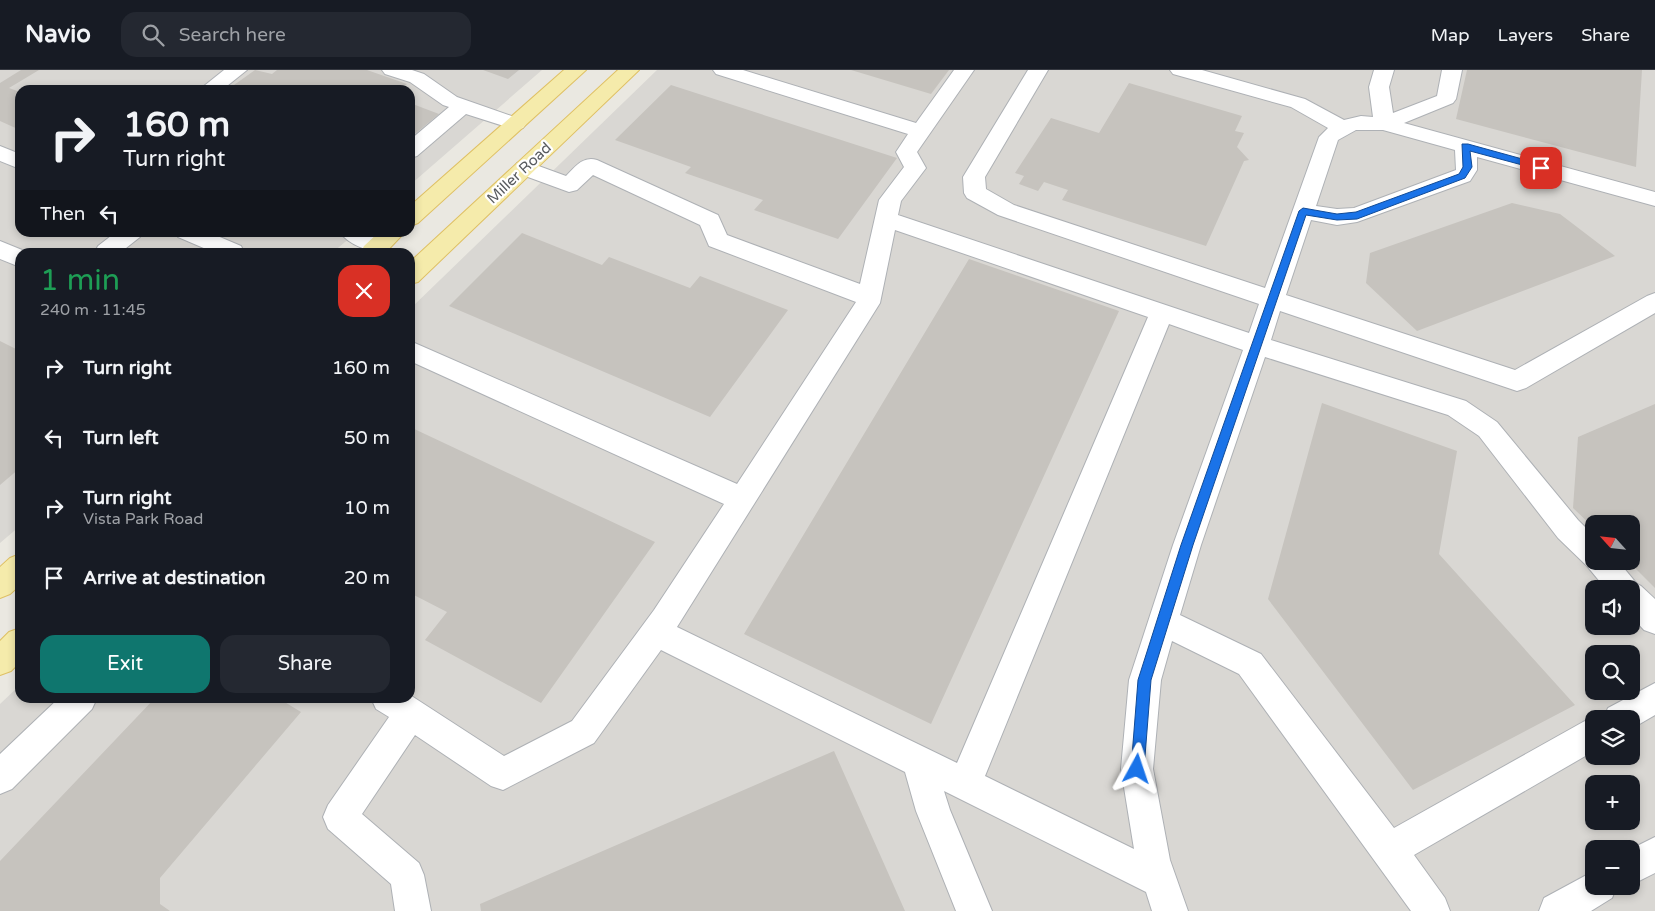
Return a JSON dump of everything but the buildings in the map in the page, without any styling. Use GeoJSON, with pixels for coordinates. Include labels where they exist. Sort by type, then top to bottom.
{"type":"FeatureCollection","features":[{"type":"Feature","properties":{"kind":"main road"},"geometry":{"type":"LineString","coordinates":[[415,214],[576,70]]}},
{"type":"Feature","properties":{"kind":"main road","name":"Miller Road"},"geometry":{"type":"LineString","coordinates":[[415,271],[629,70]]}},
{"type":"Feature","properties":{"kind":"main road"},"geometry":{"type":"LineString","coordinates":[[0,584],[15,571]]}},
{"type":"Feature","properties":{"kind":"main road"},"geometry":{"type":"LineString","coordinates":[[0,661],[15,647]]}},
{"type":"Feature","properties":{"kind":"street"},"geometry":{"type":"LineString","coordinates":[[216,85],[237,70]]}},
{"type":"Feature","properties":{"kind":"street"},"geometry":{"type":"LineString","coordinates":[[392,70],[417,78],[450,100],[463,106],[516,124]]}},
{"type":"Feature","properties":{"kind":"street"},"geometry":{"type":"LineString","coordinates":[[722,70],[922,131]]}},
{"type":"Feature","properties":{"kind":"street"},"geometry":{"type":"LineString","coordinates":[[413,911],[407,875],[340,817],[399,705],[503,774],[584,732],[656,632],[868,303],[890,200],[915,168],[906,152],[964,70]]}},
{"type":"Feature","properties":{"kind":"street"},"geometry":{"type":"LineString","coordinates":[[1038,70],[974,177],[975,193],[1006,210],[1517,381],[1655,302]]}},
{"type":"Feature","properties":{"kind":"street"},"geometry":{"type":"LineString","coordinates":[[1180,70],[1298,103],[1342,127]]}},
{"type":"Feature","properties":{"kind":"street"},"geometry":{"type":"LineString","coordinates":[[1384,70],[1379,87],[1384,124]]}},
{"type":"Feature","properties":{"kind":"street"},"geometry":{"type":"LineString","coordinates":[[1384,124],[1446,99],[1452,70]]}},
{"type":"Feature","properties":{"kind":"street"},"geometry":{"type":"LineString","coordinates":[[415,147],[463,106]]}},
{"type":"Feature","properties":{"kind":"street"},"geometry":{"type":"LineString","coordinates":[[1170,911],[1154,860],[1137,769],[1145,680],[1187,545],[1329,137],[1342,127],[1357,122],[1384,124],[1655,199]]}},
{"type":"Feature","properties":{"kind":"street"},"geometry":{"type":"LineString","coordinates":[[1303,211],[1337,217],[1357,216],[1462,176],[1468,167],[1465,146]]}},
{"type":"Feature","properties":{"kind":"street"},"geometry":{"type":"LineString","coordinates":[[0,153],[15,160]]}},
{"type":"Feature","properties":{"kind":"street"},"geometry":{"type":"LineString","coordinates":[[525,168],[569,185],[590,164],[710,220],[717,240],[869,296]]}},
{"type":"Feature","properties":{"kind":"street"},"geometry":{"type":"LineString","coordinates":[[886,219],[1257,345],[1457,408],[1488,429],[1568,529],[1585,547]]}},
{"type":"Feature","properties":{"kind":"street"},"geometry":{"type":"LineString","coordinates":[[111,248],[126,237]]}},
{"type":"Feature","properties":{"kind":"street"},"geometry":{"type":"LineString","coordinates":[[198,237],[224,248]]}},
{"type":"Feature","properties":{"kind":"street"},"geometry":{"type":"LineString","coordinates":[[364,237],[382,244]]}},
{"type":"Feature","properties":{"kind":"street"},"geometry":{"type":"LineString","coordinates":[[0,249],[15,256]]}},
{"type":"Feature","properties":{"kind":"street"},"geometry":{"type":"LineString","coordinates":[[965,784],[1162,313]]}},
{"type":"Feature","properties":{"kind":"street"},"geometry":{"type":"LineString","coordinates":[[415,352],[742,500]]}},
{"type":"Feature","properties":{"kind":"street"},"geometry":{"type":"LineString","coordinates":[[1607,570],[1617,580]]}},
{"type":"Feature","properties":{"kind":"street"},"geometry":{"type":"LineString","coordinates":[[1640,604],[1655,620]]}},
{"type":"Feature","properties":{"kind":"street"},"geometry":{"type":"LineString","coordinates":[[1163,622],[1250,664],[1389,850],[1432,911]]}},
{"type":"Feature","properties":{"kind":"street"},"geometry":{"type":"LineString","coordinates":[[656,632],[1160,880]]}},
{"type":"Feature","properties":{"kind":"street"},"geometry":{"type":"LineString","coordinates":[[1634,710],[1655,698]]}},
{"type":"Feature","properties":{"kind":"street"},"geometry":{"type":"LineString","coordinates":[[0,777],[76,703]]}},
{"type":"Feature","properties":{"kind":"street"},"geometry":{"type":"LineString","coordinates":[[1389,850],[1585,738]]}},
{"type":"Feature","properties":{"kind":"street"},"geometry":{"type":"LineString","coordinates":[[919,762],[933,811],[974,911]]}},
{"type":"Feature","properties":{"kind":"street"},"geometry":{"type":"LineString","coordinates":[[1640,863],[1655,854]]}},
{"type":"Feature","properties":{"kind":"street"},"geometry":{"type":"LineString","coordinates":[[1557,911],[1585,895]]}},
{"type":"Feature","properties":{"kind":"shaded area"},"geometry":{"type":"Polygon","coordinates":[[[0,70],[542,70],[415,181],[415,85],[15,85],[15,237],[351,237],[338,248],[15,248],[15,530],[0,543],[0,70]]]}},
{"type":"Feature","properties":{"kind":"shaded area"},"geometry":{"type":"Polygon","coordinates":[[[657,70],[1655,70],[1655,911],[0,911],[0,704],[15,690],[15,703],[415,703],[415,304],[657,70]]]}},
{"type":"Feature","properties":{"kind":"route"},"geometry":{"type":"LineString","coordinates":[[1137,769],[1145,680],[1187,545],[1303,211],[1337,217],[1357,216],[1462,176],[1466,173],[1468,167],[1465,146],[1541,168]]}}]}
